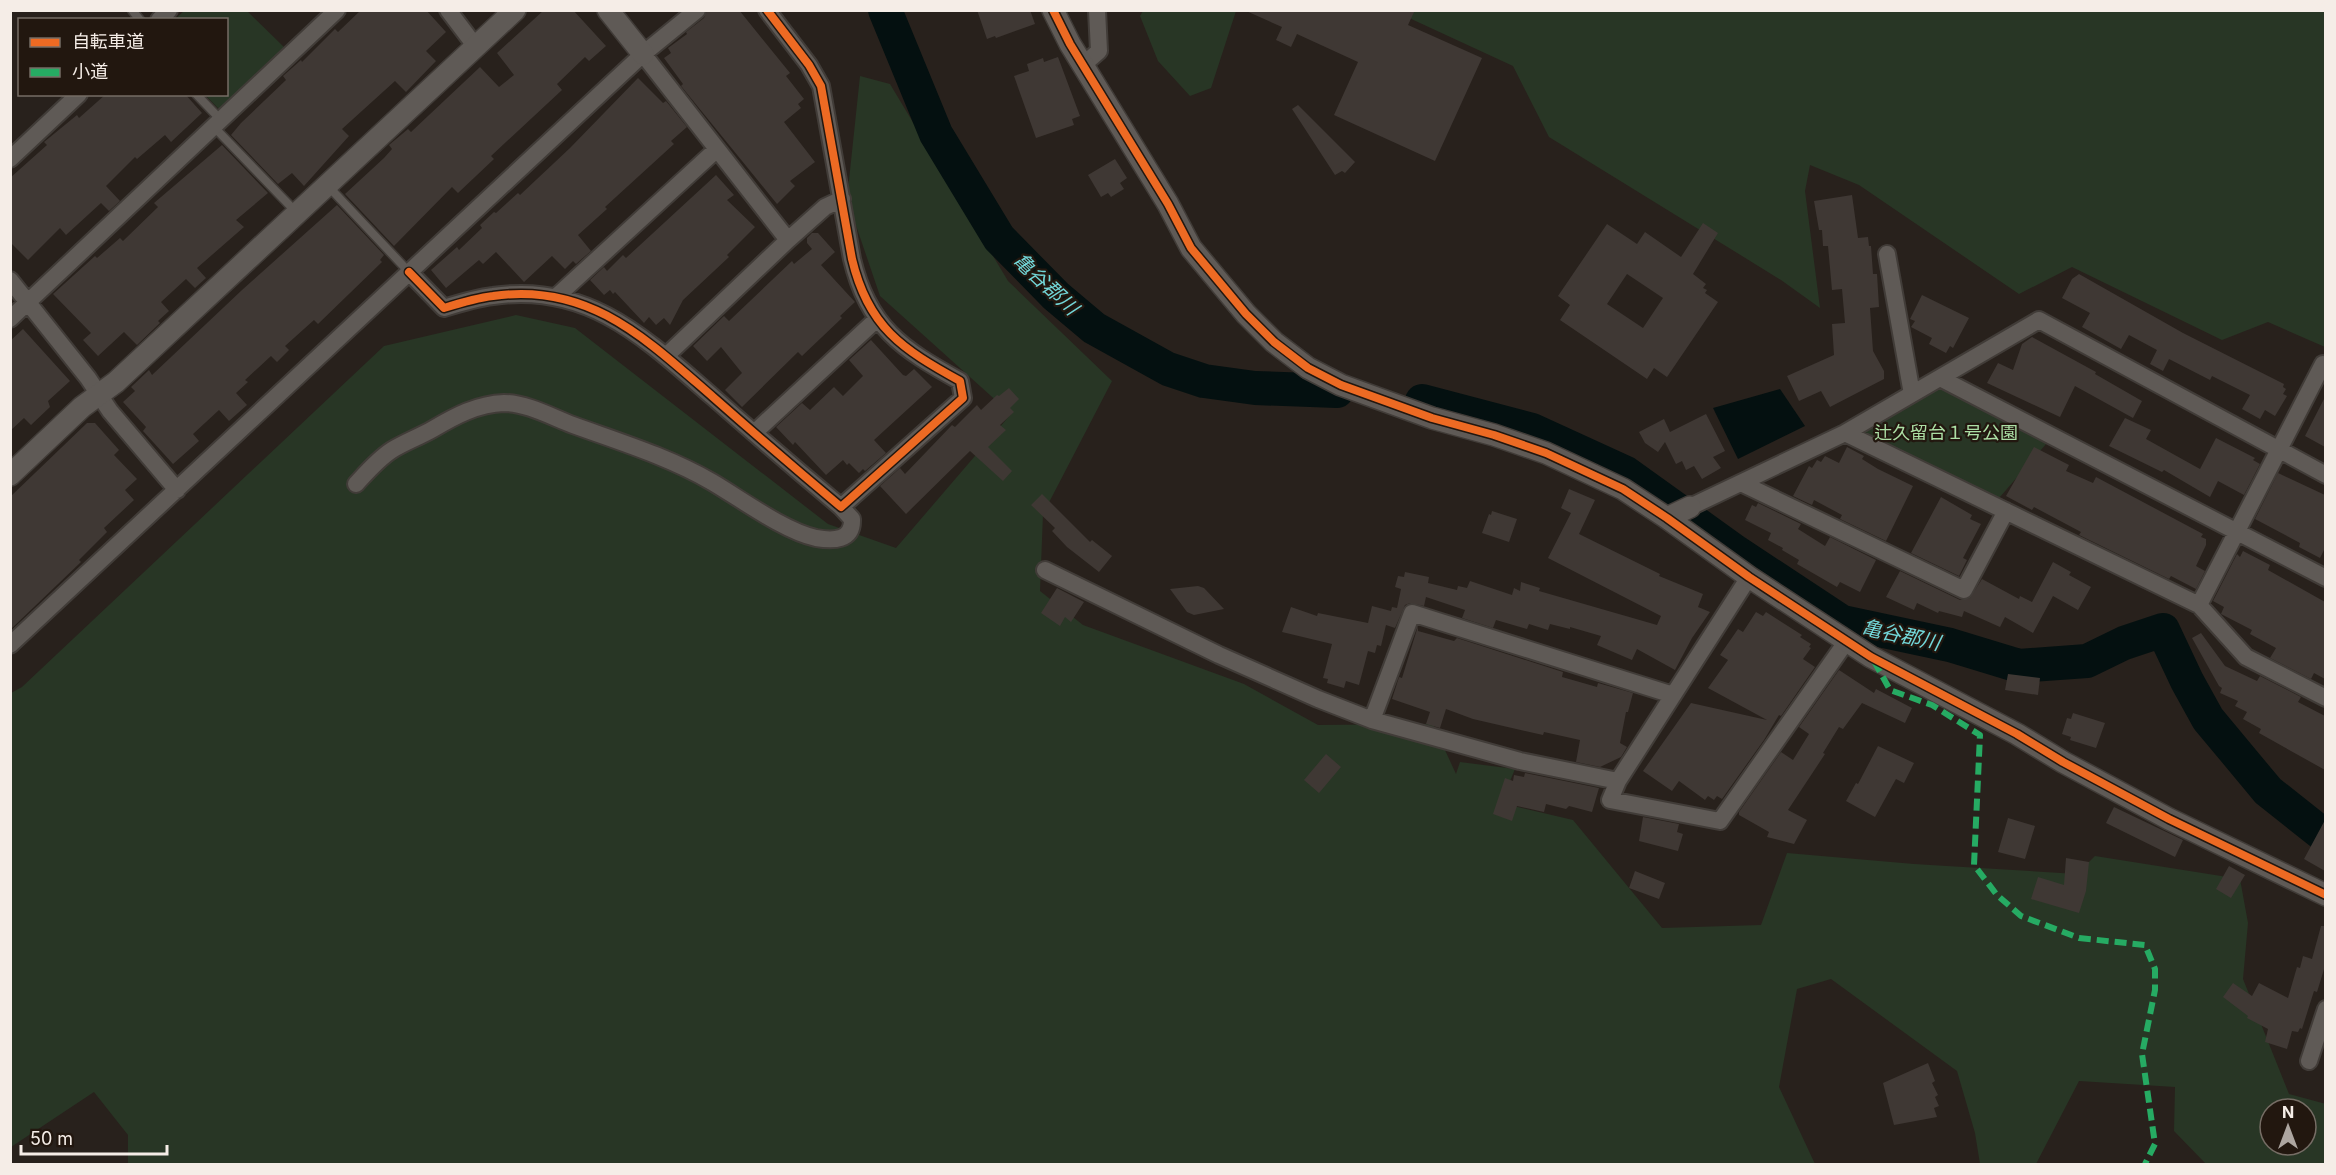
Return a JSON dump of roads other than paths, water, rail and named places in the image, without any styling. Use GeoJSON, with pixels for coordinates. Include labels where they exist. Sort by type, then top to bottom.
{"type":"FeatureCollection","features":[{"type":"Feature","properties":{"kind":"street"},"geometry":{"type":"LineString","coordinates":[[10,319],[338,10]]}},
{"type":"Feature","properties":{"kind":"street"},"geometry":{"type":"LineString","coordinates":[[448,10],[476,47]]}},
{"type":"Feature","properties":{"kind":"street"},"geometry":{"type":"LineString","coordinates":[[10,475],[82,407],[116,382],[514,10]]}},
{"type":"Feature","properties":{"kind":"street"},"geometry":{"type":"LineString","coordinates":[[608,10],[788,240]]}},
{"type":"Feature","properties":{"kind":"street"},"geometry":{"type":"LineString","coordinates":[[10,645],[643,54],[697,10]]}},
{"type":"Feature","properties":{"kind":"street"},"geometry":{"type":"LineString","coordinates":[[766,10],[809,65],[821,86],[858,284],[877,319],[897,342],[911,353],[960,381],[963,398],[841,507]]}},
{"type":"Feature","properties":{"kind":"street"},"geometry":{"type":"LineString","coordinates":[[1053,10],[1191,248],[1224,290],[1274,342],[1308,368],[1341,385],[1432,418],[1494,435],[1546,453],[1623,489],[1749,578],[1846,642],[2169,819],[2325,895]]}},
{"type":"Feature","properties":{"kind":"street"},"geometry":{"type":"LineString","coordinates":[[1083,65],[1099,51],[1097,10]]}},
{"type":"Feature","properties":{"kind":"street"},"geometry":{"type":"LineString","coordinates":[[10,159],[77,96]]}},
{"type":"Feature","properties":{"kind":"street"},"geometry":{"type":"LineString","coordinates":[[556,297],[717,149]]}},
{"type":"Feature","properties":{"kind":"street"},"geometry":{"type":"LineString","coordinates":[[666,356],[788,240],[825,207],[842,199]]}},
{"type":"Feature","properties":{"kind":"street"},"geometry":{"type":"LineString","coordinates":[[1887,254],[1912,394]]}},
{"type":"Feature","properties":{"kind":"street"},"geometry":{"type":"LineString","coordinates":[[356,484],[392,451],[456,415],[506,403],[548,415],[680,466],[709,480],[789,527],[815,538],[834,540],[848,535],[852,527],[852,519],[841,507],[666,356],[616,319],[582,304],[556,297],[529,295],[494,295],[444,308],[409,272]]}},
{"type":"Feature","properties":{"kind":"street"},"geometry":{"type":"LineString","coordinates":[[10,280],[177,490]]}},
{"type":"Feature","properties":{"kind":"street"},"geometry":{"type":"LineString","coordinates":[[754,433],[877,319]]}},
{"type":"Feature","properties":{"kind":"street"},"geometry":{"type":"LineString","coordinates":[[1667,518],[1845,433],[2039,320],[2325,475]]}},
{"type":"Feature","properties":{"kind":"street"},"geometry":{"type":"LineString","coordinates":[[2199,605],[2323,364],[2325,365]]}},
{"type":"Feature","properties":{"kind":"street"},"geometry":{"type":"LineString","coordinates":[[1940,378],[2325,578]]}},
{"type":"Feature","properties":{"kind":"street"},"geometry":{"type":"LineString","coordinates":[[1845,433],[2199,605],[2246,657],[2325,698]]}},
{"type":"Feature","properties":{"kind":"street"},"geometry":{"type":"LineString","coordinates":[[1741,483],[1964,590],[2006,511]]}},
{"type":"Feature","properties":{"kind":"street"},"geometry":{"type":"LineString","coordinates":[[1045,570],[1219,655],[1372,720],[1520,761],[1618,781]]}},
{"type":"Feature","properties":{"kind":"street"},"geometry":{"type":"LineString","coordinates":[[1749,578],[1618,781],[1610,800],[1720,821],[1846,642]]}},
{"type":"Feature","properties":{"kind":"street"},"geometry":{"type":"LineString","coordinates":[[1372,720],[1412,613],[1673,695]]}},
{"type":"Feature","properties":{"kind":"street"},"geometry":{"type":"LineString","coordinates":[[2309,1061],[2325,1009]]}},
{"type":"Feature","properties":{"kind":"lane"},"geometry":{"type":"LineString","coordinates":[[197,96],[218,124],[297,214]]}},
{"type":"Feature","properties":{"kind":"lane"},"geometry":{"type":"LineString","coordinates":[[328,185],[409,272]]}},
{"type":"Feature","properties":{"kind":"waterway","name":"亀谷郡川"},"geometry":{"type":"LineString","coordinates":[[885,10],[936,134],[999,238],[1056,296],[1094,328],[1168,369],[1204,381],[1255,388],[1337,391]]}},
{"type":"Feature","properties":{"kind":"waterway","name":"亀谷郡川"},"geometry":{"type":"LineString","coordinates":[[1422,401],[1532,430],[1626,473],[1736,552],[1842,622],[1950,645],[2019,666],[2087,661],[2124,643],[2163,630],[2208,719],[2268,791],[2326,837]]}},
{"type":"Feature","properties":{"kind":"park label","name":"辻久留台１号公園"},"geometry":{"type":"Point","coordinates":[1946,432]}}]}
